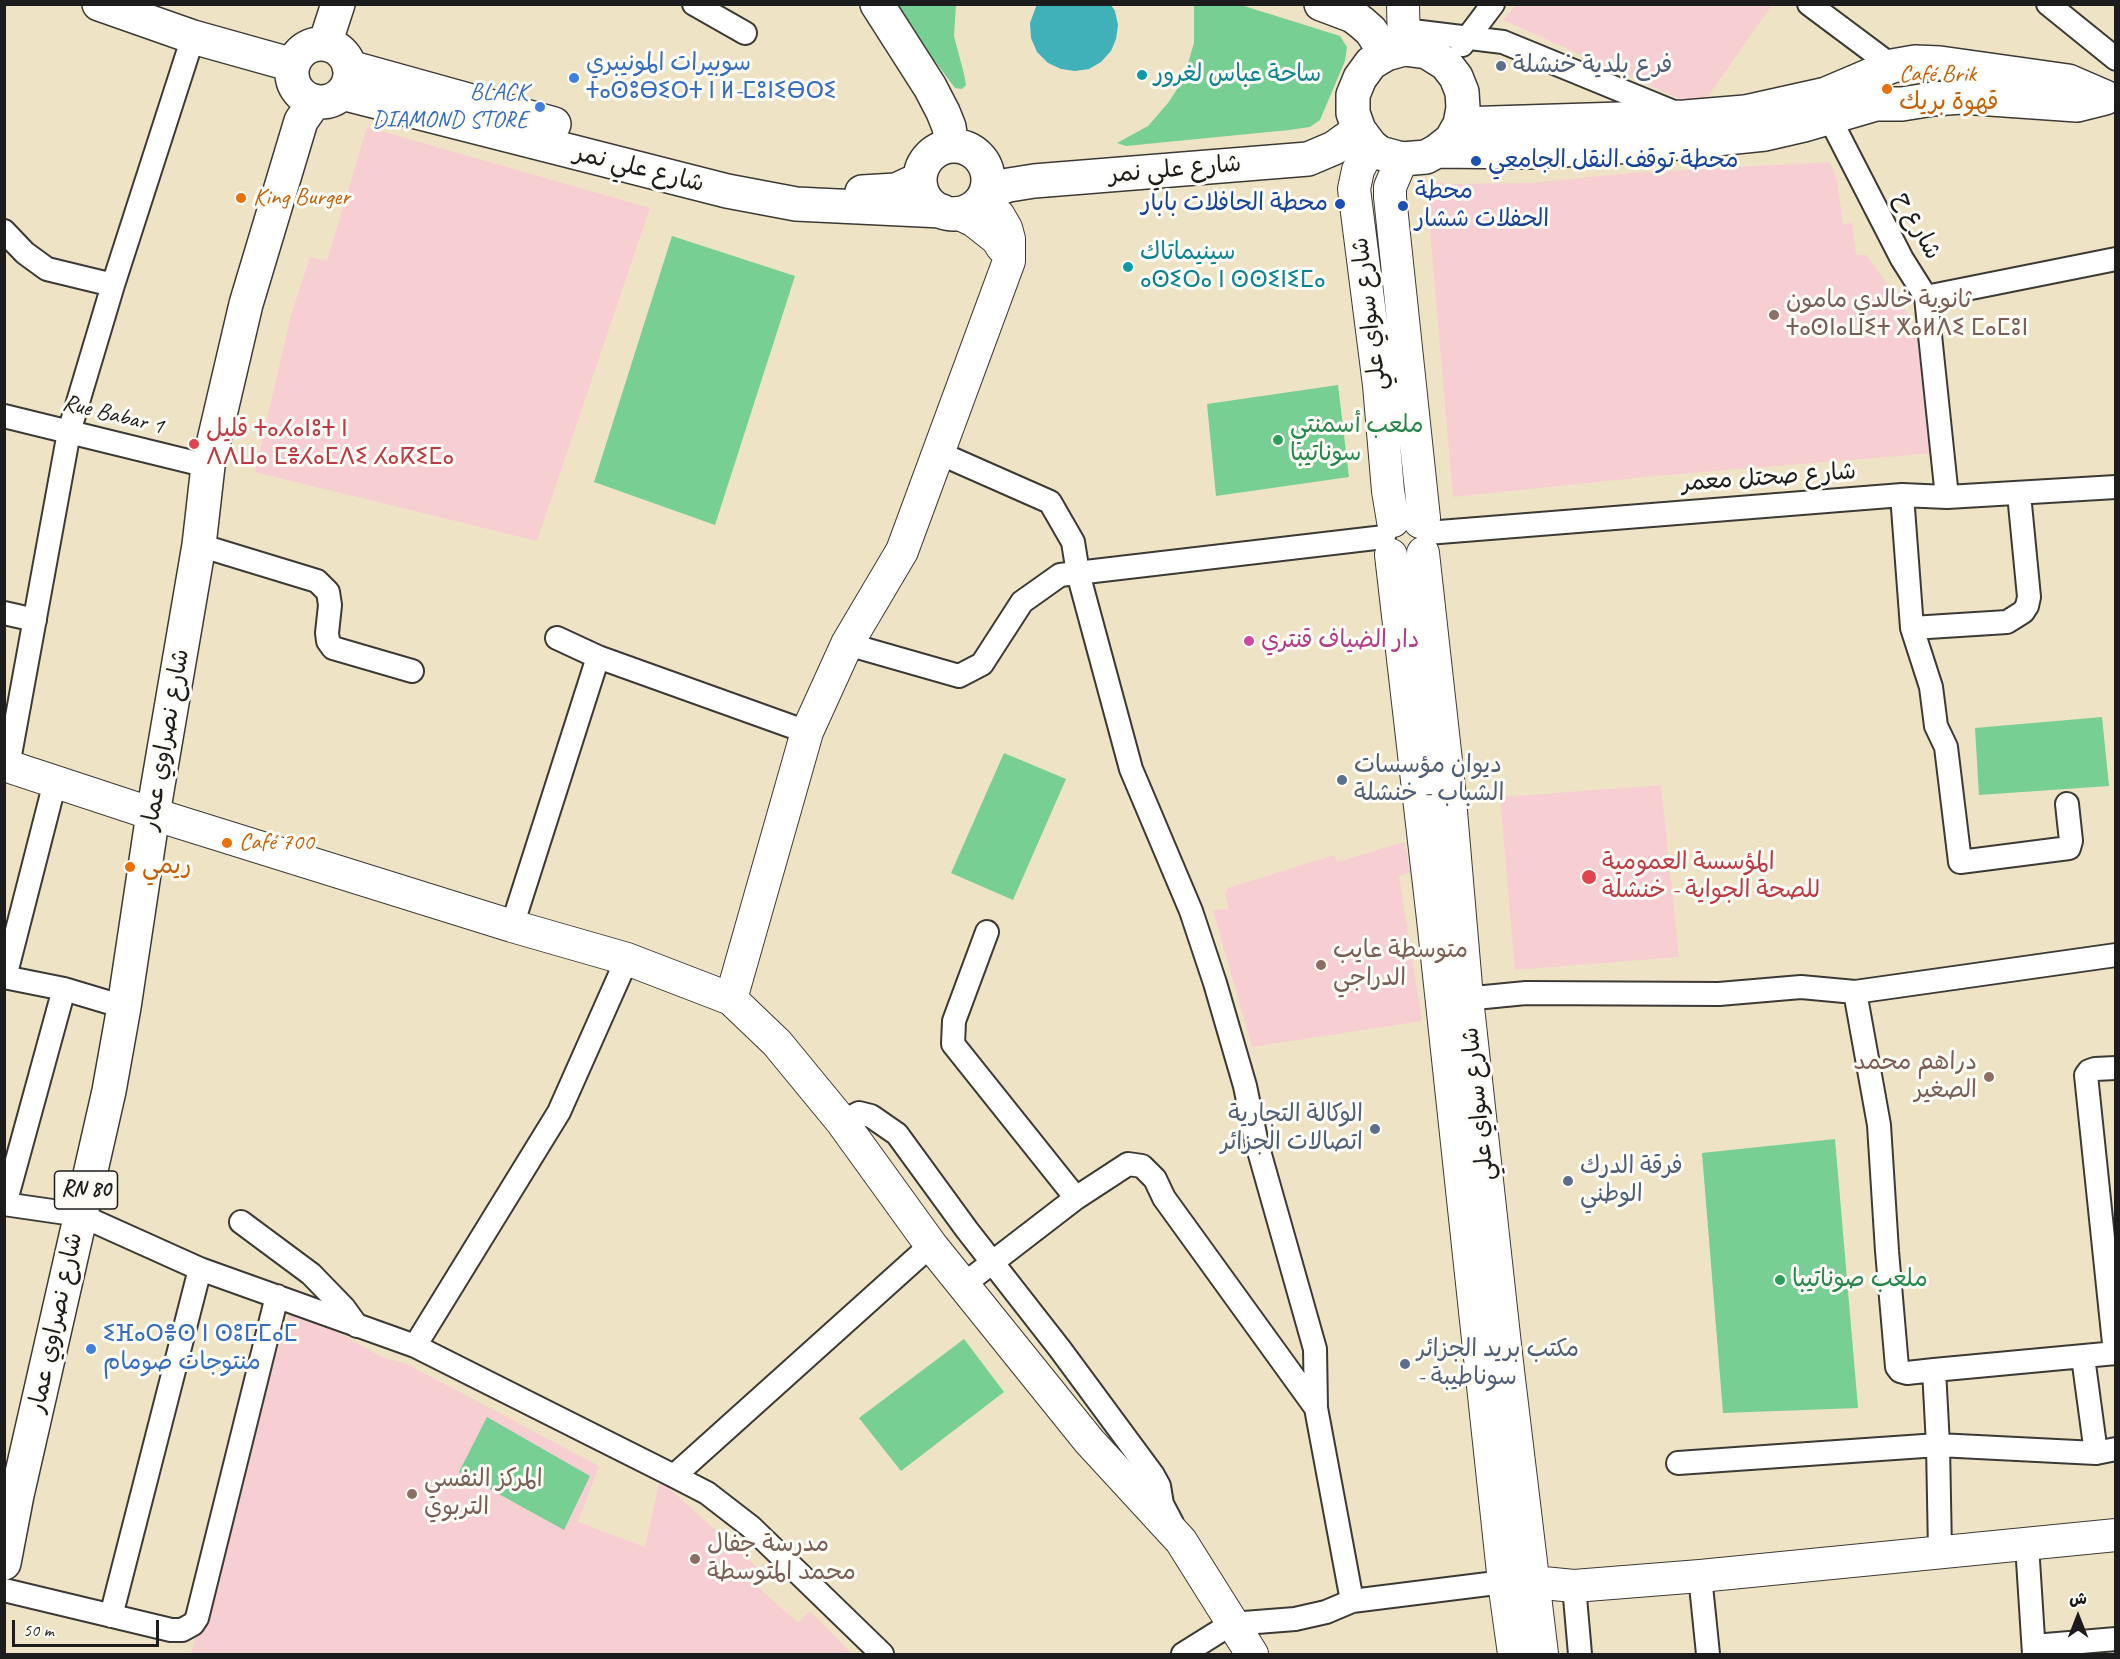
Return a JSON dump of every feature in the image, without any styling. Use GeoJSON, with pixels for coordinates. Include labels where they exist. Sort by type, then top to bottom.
{"type":"FeatureCollection","features":[{"type":"Feature","properties":{"kind":"main road"},"geometry":{"type":"LineString","coordinates":[[99,4],[193,37],[293,65]]}},
{"type":"Feature","properties":{"kind":"main road"},"geometry":{"type":"LineString","coordinates":[[325,44],[338,4]]}},
{"type":"Feature","properties":{"kind":"main road"},"geometry":{"type":"LineString","coordinates":[[877,4],[939,104],[949,128],[952,146]]}},
{"type":"Feature","properties":{"kind":"main road"},"geometry":{"type":"LineString","coordinates":[[1321,4],[1367,10],[1371,31],[1400,34],[1446,64],[1456,77],[1462,92],[1463,108],[1460,124],[1451,140],[1426,157],[1402,159],[1380,153],[1365,138],[1353,112],[1353,95],[1360,78],[1371,63],[1400,34]]}},
{"type":"Feature","properties":{"kind":"main road"},"geometry":{"type":"LineString","coordinates":[[325,44],[341,52],[335,87],[303,96],[297,89],[292,74],[296,57],[309,46],[325,44]]}},
{"type":"Feature","properties":{"kind":"main road"},"geometry":{"type":"LineString","coordinates":[[1437,151],[1529,152],[1667,144],[1766,134],[1804,125],[1828,106],[1892,66],[1915,62],[1940,63],[2068,81],[2110,98]]}},
{"type":"Feature","properties":{"kind":"main road","name":"شارع علي نمر"},"geometry":{"type":"LineString","coordinates":[[335,87],[727,191],[796,204],[967,204],[1009,185],[1308,159],[1365,138]]}},
{"type":"Feature","properties":{"kind":"main road","name":"شارع علي نمر"},"geometry":{"type":"LineString","coordinates":[[335,87],[747,178],[793,186],[870,192],[896,190],[920,180]]}},
{"type":"Feature","properties":{"kind":"main road","name":"شارع نصراوي عمار"},"geometry":{"type":"LineString","coordinates":[[4,1563],[11,1493],[109,1091],[199,545],[208,466],[246,304],[301,121],[335,87]]}},
{"type":"Feature","properties":{"kind":"main road"},"geometry":{"type":"LineString","coordinates":[[1460,124],[1685,117],[1828,106],[1902,104],[1952,97],[2077,105],[2110,98]]}},
{"type":"Feature","properties":{"kind":"main road","name":"شارع سواي علي"},"geometry":{"type":"LineString","coordinates":[[1365,138],[1354,189],[1379,385],[1387,483],[1406,537],[1433,919],[1454,1000],[1518,1582],[1514,1654]]}},
{"type":"Feature","properties":{"kind":"main road"},"geometry":{"type":"LineString","coordinates":[[962,147],[971,151],[985,165],[988,184],[967,204],[926,199],[920,180],[922,169],[926,160],[942,148],[962,147]]}},
{"type":"Feature","properties":{"kind":"main road","name":"شارع سواي علي"},"geometry":{"type":"LineString","coordinates":[[1402,159],[1390,187],[1390,197],[1424,518],[1406,537]]}},
{"type":"Feature","properties":{"kind":"main road"},"geometry":{"type":"LineString","coordinates":[[731,999],[807,732],[847,644],[902,551],[1009,261],[997,239],[974,221],[967,204]]}},
{"type":"Feature","properties":{"kind":"main road"},"geometry":{"type":"LineString","coordinates":[[6,766],[512,926],[627,959],[731,999],[777,1043],[842,1122],[931,1245],[1089,1441],[1180,1540],[1252,1654]]}},
{"type":"Feature","properties":{"kind":"main road"},"geometry":{"type":"LineString","coordinates":[[1518,1582],[1574,1586],[1700,1576],[2115,1535]]}},
{"type":"Feature","properties":{"kind":"main road","name":"شارع سواي علي"},"geometry":{"type":"LineString","coordinates":[[1518,1582],[1542,1654]]}},
{"type":"Feature","properties":{"kind":"street"},"geometry":{"type":"LineString","coordinates":[[694,4],[744,33]]}},
{"type":"Feature","properties":{"kind":"street"},"geometry":{"type":"LineString","coordinates":[[1446,64],[1493,4]]}},
{"type":"Feature","properties":{"kind":"street"},"geometry":{"type":"LineString","coordinates":[[1809,4],[1892,66]]}},
{"type":"Feature","properties":{"kind":"street"},"geometry":{"type":"LineString","coordinates":[[2048,4],[2115,59]]}},
{"type":"Feature","properties":{"kind":"street"},"geometry":{"type":"LineString","coordinates":[[1400,34],[1469,36],[1511,45],[1685,117]]}},
{"type":"Feature","properties":{"kind":"street"},"geometry":{"type":"LineString","coordinates":[[6,766],[69,432],[113,285],[193,37]]}},
{"type":"Feature","properties":{"kind":"street","name":"شارع ح"},"geometry":{"type":"LineString","coordinates":[[1828,106],[1902,259],[1926,297],[1947,497]]}},
{"type":"Feature","properties":{"kind":"street"},"geometry":{"type":"LineString","coordinates":[[4,231],[26,253],[47,268],[113,285]]}},
{"type":"Feature","properties":{"kind":"street"},"geometry":{"type":"LineString","coordinates":[[1926,297],[2115,259]]}},
{"type":"Feature","properties":{"kind":"street","name":"Rue Babar 1"},"geometry":{"type":"LineString","coordinates":[[4,416],[208,466]]}},
{"type":"Feature","properties":{"kind":"street"},"geometry":{"type":"LineString","coordinates":[[939,453],[1050,502],[1072,542],[1078,573],[1131,769],[1191,911],[1215,983],[1245,1086],[1257,1144],[1315,1349],[1316,1408],[1352,1601]]}},
{"type":"Feature","properties":{"kind":"street","name":"شارع صحتل معمر"},"geometry":{"type":"LineString","coordinates":[[847,644],[959,676],[982,664],[1023,602],[1060,575],[1406,537],[1902,495],[1947,497],[2115,487]]}},
{"type":"Feature","properties":{"kind":"street"},"geometry":{"type":"LineString","coordinates":[[1911,628],[2007,622],[2028,606],[2019,494]]}},
{"type":"Feature","properties":{"kind":"street"},"geometry":{"type":"LineString","coordinates":[[1902,495],[1911,628],[1931,687],[1936,726],[1946,747],[1960,862],[2069,848],[2071,840],[2067,804]]}},
{"type":"Feature","properties":{"kind":"street"},"geometry":{"type":"LineString","coordinates":[[199,545],[317,582],[328,592],[330,598],[327,633],[328,641],[333,648],[412,670]]}},
{"type":"Feature","properties":{"kind":"street"},"geometry":{"type":"LineString","coordinates":[[4,613],[34,620]]}},
{"type":"Feature","properties":{"kind":"street"},"geometry":{"type":"LineString","coordinates":[[557,638],[598,657],[807,732]]}},
{"type":"Feature","properties":{"kind":"street"},"geometry":{"type":"LineString","coordinates":[[512,926],[598,657]]}},
{"type":"Feature","properties":{"kind":"street"},"geometry":{"type":"LineString","coordinates":[[55,782],[5,977],[64,989],[124,1007]]}},
{"type":"Feature","properties":{"kind":"street"},"geometry":{"type":"LineString","coordinates":[[987,932],[954,1021],[952,1044],[1076,1198]]}},
{"type":"Feature","properties":{"kind":"street"},"geometry":{"type":"LineString","coordinates":[[1454,1000],[1526,993],[1719,994],[1801,987],[1855,992],[2115,955]]}},
{"type":"Feature","properties":{"kind":"street"},"geometry":{"type":"LineString","coordinates":[[415,1346],[559,1112],[627,959]]}},
{"type":"Feature","properties":{"kind":"street"},"geometry":{"type":"LineString","coordinates":[[64,989],[5,1204],[80,1215],[200,1269],[415,1346],[674,1476],[707,1493],[751,1527],[882,1654]]}},
{"type":"Feature","properties":{"kind":"street"},"geometry":{"type":"LineString","coordinates":[[1855,992],[1879,1125],[1887,1251],[1897,1367],[1900,1371],[1907,1373],[2115,1353],[2111,1274],[2086,1074],[2095,1069],[2115,1068]]}},
{"type":"Feature","properties":{"kind":"street"},"geometry":{"type":"LineString","coordinates":[[842,1122],[859,1113],[877,1119],[897,1134],[991,1262],[1060,1349],[1153,1474],[1159,1486],[1162,1504],[1180,1540]]}},
{"type":"Feature","properties":{"kind":"street"},"geometry":{"type":"LineString","coordinates":[[963,1285],[1076,1198],[1128,1164],[1142,1166],[1155,1179],[1164,1198],[1316,1408]]}},
{"type":"Feature","properties":{"kind":"street"},"geometry":{"type":"LineString","coordinates":[[242,1222],[311,1274],[344,1308],[357,1326]]}},
{"type":"Feature","properties":{"kind":"street"},"geometry":{"type":"LineString","coordinates":[[674,1476],[931,1245]]}},
{"type":"Feature","properties":{"kind":"street"},"geometry":{"type":"LineString","coordinates":[[111,1616],[200,1269]]}},
{"type":"Feature","properties":{"kind":"street"},"geometry":{"type":"LineString","coordinates":[[4,1590],[171,1630],[182,1630],[193,1624],[197,1618],[277,1296]]}},
{"type":"Feature","properties":{"kind":"street"},"geometry":{"type":"LineString","coordinates":[[1678,1463],[1938,1445],[2106,1451],[2083,1357]]}},
{"type":"Feature","properties":{"kind":"street"},"geometry":{"type":"LineString","coordinates":[[1934,1370],[1940,1551]]}},
{"type":"Feature","properties":{"kind":"street"},"geometry":{"type":"LineString","coordinates":[[2027,1545],[2034,1650],[2115,1640]]}},
{"type":"Feature","properties":{"kind":"street"},"geometry":{"type":"LineString","coordinates":[[1700,1576],[1708,1654]]}},
{"type":"Feature","properties":{"kind":"street"},"geometry":{"type":"LineString","coordinates":[[1183,1654],[1231,1624],[1295,1619],[1326,1612],[1352,1601],[1518,1582]]}},
{"type":"Feature","properties":{"kind":"street"},"geometry":{"type":"LineString","coordinates":[[1574,1586],[1580,1654]]}},
{"type":"Feature","properties":{"kind":"shaded area"},"geometry":{"type":"Polygon","coordinates":[[[1516,5],[1772,5],[1700,108],[1503,20],[1516,5]]]}},
{"type":"Feature","properties":{"kind":"shaded area"},"geometry":{"type":"Polygon","coordinates":[[[367,127],[650,208],[537,541],[255,472],[291,315],[310,257],[327,261],[367,127]]]}},
{"type":"Feature","properties":{"kind":"shaded area"},"geometry":{"type":"Polygon","coordinates":[[[1830,162],[1837,180],[1843,224],[1852,223],[1856,255],[1866,255],[1896,295],[1921,336],[1935,453],[1655,476],[1453,497],[1426,185],[1440,182],[1446,184],[1529,183],[1630,173],[1830,162]]]}},
{"type":"Feature","properties":{"kind":"shaded area","name":"المؤسسة العمومية للصحة الجواية - خنشلة"},"geometry":{"type":"Polygon","coordinates":[[[1661,785],[1679,957],[1515,970],[1500,797],[1661,785]]]}},
{"type":"Feature","properties":{"kind":"shaded area","name":"متوسطة عايب الدراجي"},"geometry":{"type":"Polygon","coordinates":[[[1405,842],[1410,873],[1399,876],[1422,1021],[1252,1047],[1213,910],[1229,909],[1225,893],[1228,888],[1334,855],[1337,862],[1405,842]]]}},
{"type":"Feature","properties":{"kind":"shaded area","name":"المركز النفسي التربوي"},"geometry":{"type":"Polygon","coordinates":[[[291,1311],[339,1333],[382,1357],[407,1364],[599,1466],[578,1522],[645,1547],[660,1480],[760,1570],[749,1579],[798,1623],[810,1611],[852,1654],[191,1654],[264,1391],[291,1311]]]}},
{"type":"Feature","properties":{"kind":"green space"},"geometry":{"type":"Polygon","coordinates":[[[893,5],[956,5],[954,36],[966,85],[962,89],[955,88],[893,5]]]}},
{"type":"Feature","properties":{"kind":"green space"},"geometry":{"type":"Polygon","coordinates":[[[1194,5],[1241,5],[1340,36],[1347,47],[1345,61],[1320,120],[1310,127],[1289,130],[1126,146],[1117,143],[1148,126],[1168,103],[1183,80],[1194,43],[1194,5]]]}},
{"type":"Feature","properties":{"kind":"green space"},"geometry":{"type":"Polygon","coordinates":[[[672,236],[795,276],[715,525],[594,482],[672,236]]]}},
{"type":"Feature","properties":{"kind":"green space","name":"ملعب أسمنتي سوناتيبا"},"geometry":{"type":"Polygon","coordinates":[[[1338,385],[1349,477],[1216,496],[1207,404],[1338,385]]]}},
{"type":"Feature","properties":{"kind":"green space"},"geometry":{"type":"Polygon","coordinates":[[[2102,717],[2109,786],[1979,795],[1975,728],[2102,717]]]}},
{"type":"Feature","properties":{"kind":"green space"},"geometry":{"type":"Polygon","coordinates":[[[1004,753],[1066,779],[1013,900],[951,873],[1004,753]]]}},
{"type":"Feature","properties":{"kind":"green space","name":"ملعب صوناتيبا"},"geometry":{"type":"Polygon","coordinates":[[[1835,1139],[1858,1408],[1723,1413],[1702,1153],[1835,1139]]]}},
{"type":"Feature","properties":{"kind":"green space"},"geometry":{"type":"Polygon","coordinates":[[[964,1339],[1004,1392],[901,1471],[859,1418],[964,1339]]]}},
{"type":"Feature","properties":{"kind":"green space"},"geometry":{"type":"Polygon","coordinates":[[[487,1417],[590,1476],[564,1530],[459,1472],[487,1417]]]}},
{"type":"Feature","properties":{"kind":"water"},"geometry":{"type":"Polygon","coordinates":[[[1037,4],[1111,5],[1118,25],[1111,51],[1101,62],[1089,69],[1075,71],[1061,69],[1048,63],[1037,52],[1031,38],[1030,23],[1037,4]]]}},
{"type":"Feature","properties":{"kind":"place","name":"فرع بلدية خنشلة"},"geometry":{"type":"Point","coordinates":[1501,66]}},
{"type":"Feature","properties":{"kind":"place","name":"ساحة عباس لغرور"},"geometry":{"type":"Point","coordinates":[1142,75]}},
{"type":"Feature","properties":{"kind":"place","name":"سوبيرات المونيبري ⵜⴰⵙⵓⴱⵉⵔⵜ ⵏ ⵍ-ⵎⵓⵏⵉⴱⵔⵉ"},"geometry":{"type":"Point","coordinates":[574,78]}},
{"type":"Feature","properties":{"kind":"place","name":"Café Brik قهوة بريك"},"geometry":{"type":"Point","coordinates":[1887,89]}},
{"type":"Feature","properties":{"kind":"place","name":"BLACK DIAMOND STORE"},"geometry":{"type":"Point","coordinates":[540,107]}},
{"type":"Feature","properties":{"kind":"place","name":"محطة توقف النقل الجامعي"},"geometry":{"type":"Point","coordinates":[1476,161]}},
{"type":"Feature","properties":{"kind":"place","name":"King Burger"},"geometry":{"type":"Point","coordinates":[241,198]}},
{"type":"Feature","properties":{"kind":"place","name":"محطة الحافلات بابار"},"geometry":{"type":"Point","coordinates":[1340,204]}},
{"type":"Feature","properties":{"kind":"place","name":"محطة الحفلات ششار"},"geometry":{"type":"Point","coordinates":[1403,206]}},
{"type":"Feature","properties":{"kind":"place","name":"سينيماتاك ⴰⵙⵉⵔⴰ ⵏ ⵙⵙⵉⵏⵉⵎⴰ"},"geometry":{"type":"Point","coordinates":[1128,267]}},
{"type":"Feature","properties":{"kind":"place","name":"ثانوية خالدي مامون ⵜⴰⵙⵏⴰⵡⵉⵜ ⵅⴰⵍⴷⵉ ⵎⴰⵎⵓⵏ"},"geometry":{"type":"Point","coordinates":[1774,315]}},
{"type":"Feature","properties":{"kind":"place","name":"ملعب أسمنتي سوناتيبا"},"geometry":{"type":"Point","coordinates":[1278,440]}},
{"type":"Feature","properties":{"kind":"place","name":"قليل ⵜⴰⵃⴰⵏⵓⵜ ⵏ ⴷⴷⵡⴰ ⵎⴻⵃⴰⵎⴷⵉ ⵃⴰⴽⵉⵎⴰ"},"geometry":{"type":"Point","coordinates":[194,444]}},
{"type":"Feature","properties":{"kind":"place","name":"دار الضياف قنتري"},"geometry":{"type":"Point","coordinates":[1249,641]}},
{"type":"Feature","properties":{"kind":"place","name":"ديوان مؤسسات الشباب - خنشلة"},"geometry":{"type":"Point","coordinates":[1342,780]}},
{"type":"Feature","properties":{"kind":"place","name":"Café 700"},"geometry":{"type":"Point","coordinates":[227,843]}},
{"type":"Feature","properties":{"kind":"place","name":"ريمي"},"geometry":{"type":"Point","coordinates":[130,867]}},
{"type":"Feature","properties":{"kind":"place","name":"المؤسسة العمومية للصحة الجواية - خنشلة"},"geometry":{"type":"Point","coordinates":[1589,877]}},
{"type":"Feature","properties":{"kind":"place","name":"متوسطة عايب الدراجي"},"geometry":{"type":"Point","coordinates":[1321,965]}},
{"type":"Feature","properties":{"kind":"place","name":"دراهم محمد الصغير"},"geometry":{"type":"Point","coordinates":[1989,1077]}},
{"type":"Feature","properties":{"kind":"place","name":"الوكالة التجارية اتصالات الجزائر"},"geometry":{"type":"Point","coordinates":[1375,1129]}},
{"type":"Feature","properties":{"kind":"place","name":"فرقة الدرك الوطني"},"geometry":{"type":"Point","coordinates":[1568,1181]}},
{"type":"Feature","properties":{"kind":"place","name":"ملعب صوناتيبا"},"geometry":{"type":"Point","coordinates":[1780,1280]}},
{"type":"Feature","properties":{"kind":"place","name":"ⵉⴼⴰⵔⴻⵙ ⵏ ⵙⵓⵎⵎⴰⵎ منتوجات صومام"},"geometry":{"type":"Point","coordinates":[91,1349]}},
{"type":"Feature","properties":{"kind":"place","name":"مكتب بريد الجزائر - سوناطيبة"},"geometry":{"type":"Point","coordinates":[1405,1364]}},
{"type":"Feature","properties":{"kind":"place","name":"المركز النفسي التربوي"},"geometry":{"type":"Point","coordinates":[412,1494]}},
{"type":"Feature","properties":{"kind":"place","name":"مدرسة جفال محمد المتوسطة"},"geometry":{"type":"Point","coordinates":[695,1559]}}]}
